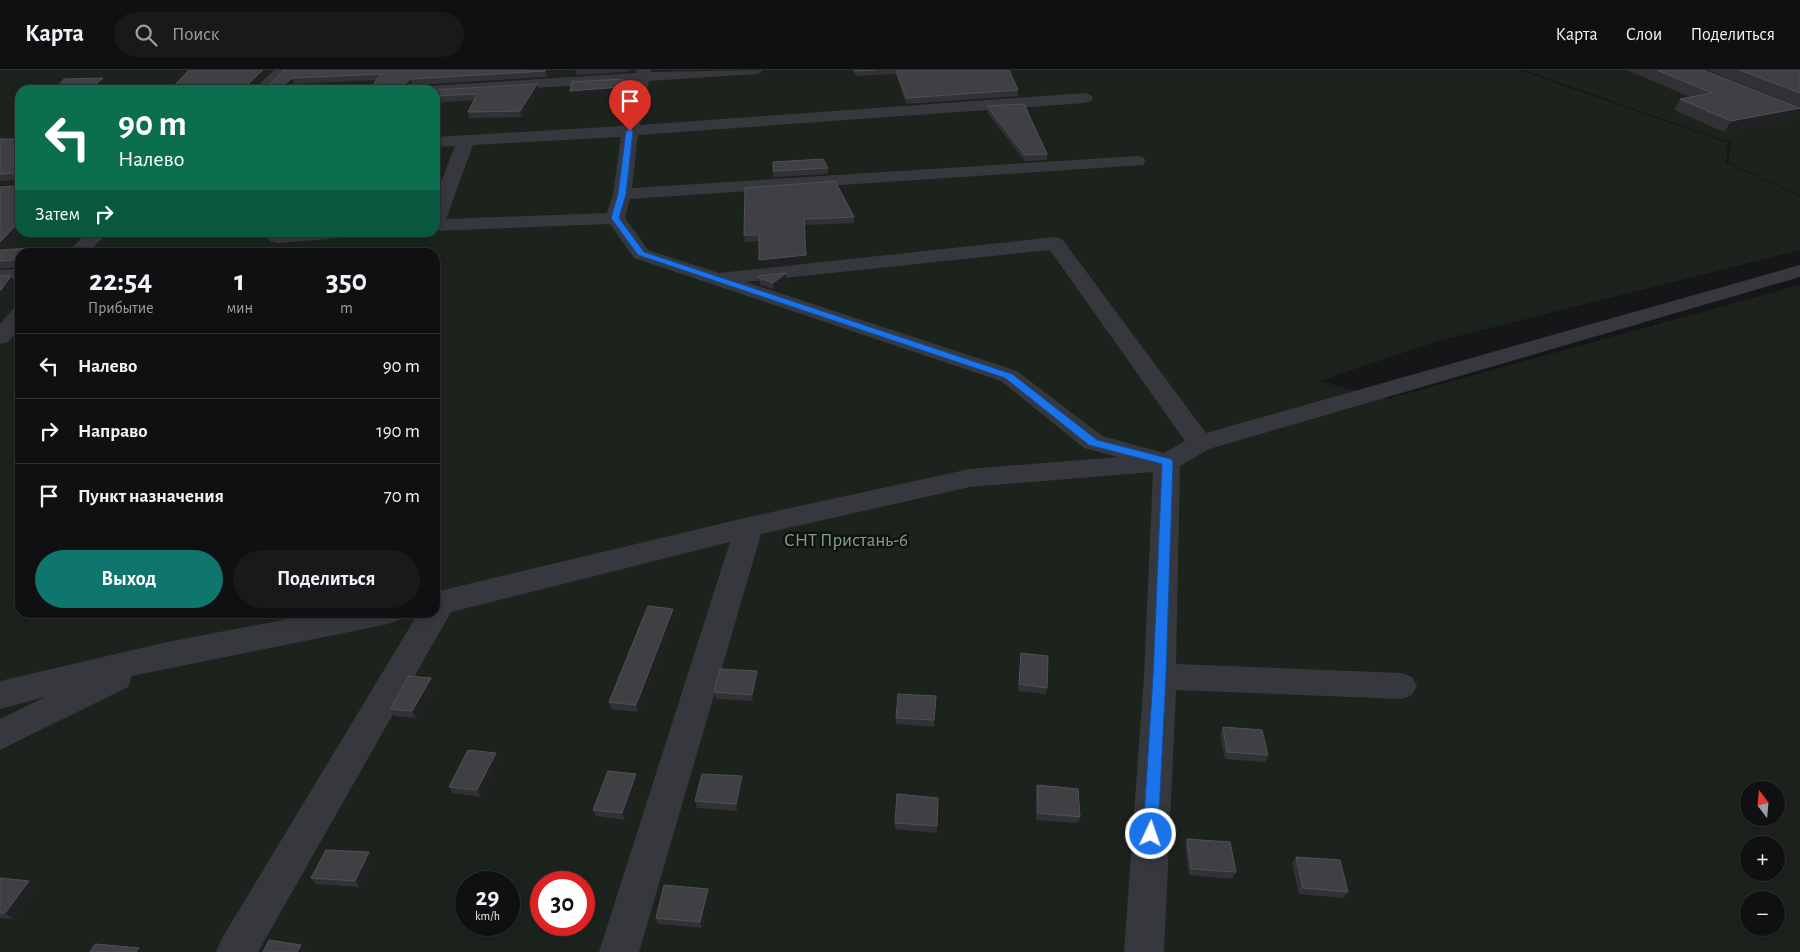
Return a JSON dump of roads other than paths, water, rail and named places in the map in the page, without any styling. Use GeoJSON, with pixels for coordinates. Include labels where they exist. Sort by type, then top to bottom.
{"type":"FeatureCollection","features":[{"type":"Feature","properties":{"kind":"street"},"geometry":{"type":"LineString","coordinates":[[266,85],[283,70]]}},
{"type":"Feature","properties":{"kind":"street"},"geometry":{"type":"LineString","coordinates":[[440,88],[644,74],[755,70]]}},
{"type":"Feature","properties":{"kind":"street"},"geometry":{"type":"LineString","coordinates":[[644,74],[630,131],[618,206],[641,254],[1009,376],[1093,442],[1167,462]]}},
{"type":"Feature","properties":{"kind":"street"},"geometry":{"type":"LineString","coordinates":[[440,142],[630,131],[1085,98]]}},
{"type":"Feature","properties":{"kind":"street"},"geometry":{"type":"LineString","coordinates":[[440,210],[466,140]]}},
{"type":"Feature","properties":{"kind":"street"},"geometry":{"type":"LineString","coordinates":[[440,224],[618,206],[1137,161]]}},
{"type":"Feature","properties":{"kind":"street"},"geometry":{"type":"LineString","coordinates":[[82,248],[94,237]]}},
{"type":"Feature","properties":{"kind":"street"},"geometry":{"type":"LineString","coordinates":[[715,278],[1055,243],[1200,444]]}},
{"type":"Feature","properties":{"kind":"street"},"geometry":{"type":"LineString","coordinates":[[440,603],[749,527],[970,478],[1167,462],[1200,444],[1800,271]]}},
{"type":"Feature","properties":{"kind":"street"},"geometry":{"type":"LineString","coordinates":[[0,276],[15,275]]}},
{"type":"Feature","properties":{"kind":"street"},"geometry":{"type":"LineString","coordinates":[[0,337],[15,321]]}},
{"type":"Feature","properties":{"kind":"street"},"geometry":{"type":"LineString","coordinates":[[1144,952],[1160,676],[1167,462]]}},
{"type":"Feature","properties":{"kind":"street"},"geometry":{"type":"LineString","coordinates":[[619,952],[749,527]]}},
{"type":"Feature","properties":{"kind":"street"},"geometry":{"type":"LineString","coordinates":[[0,695],[164,656],[357,618]]}},
{"type":"Feature","properties":{"kind":"street"},"geometry":{"type":"LineString","coordinates":[[236,952],[429,618]]}},
{"type":"Feature","properties":{"kind":"street"},"geometry":{"type":"LineString","coordinates":[[0,735],[164,656]]}},
{"type":"Feature","properties":{"kind":"street"},"geometry":{"type":"LineString","coordinates":[[1160,676],[1401,686]]}},
{"type":"Feature","properties":{"kind":"park label","name":"СНТ Пристань-6"},"geometry":{"type":"Point","coordinates":[846,540]}}]}
